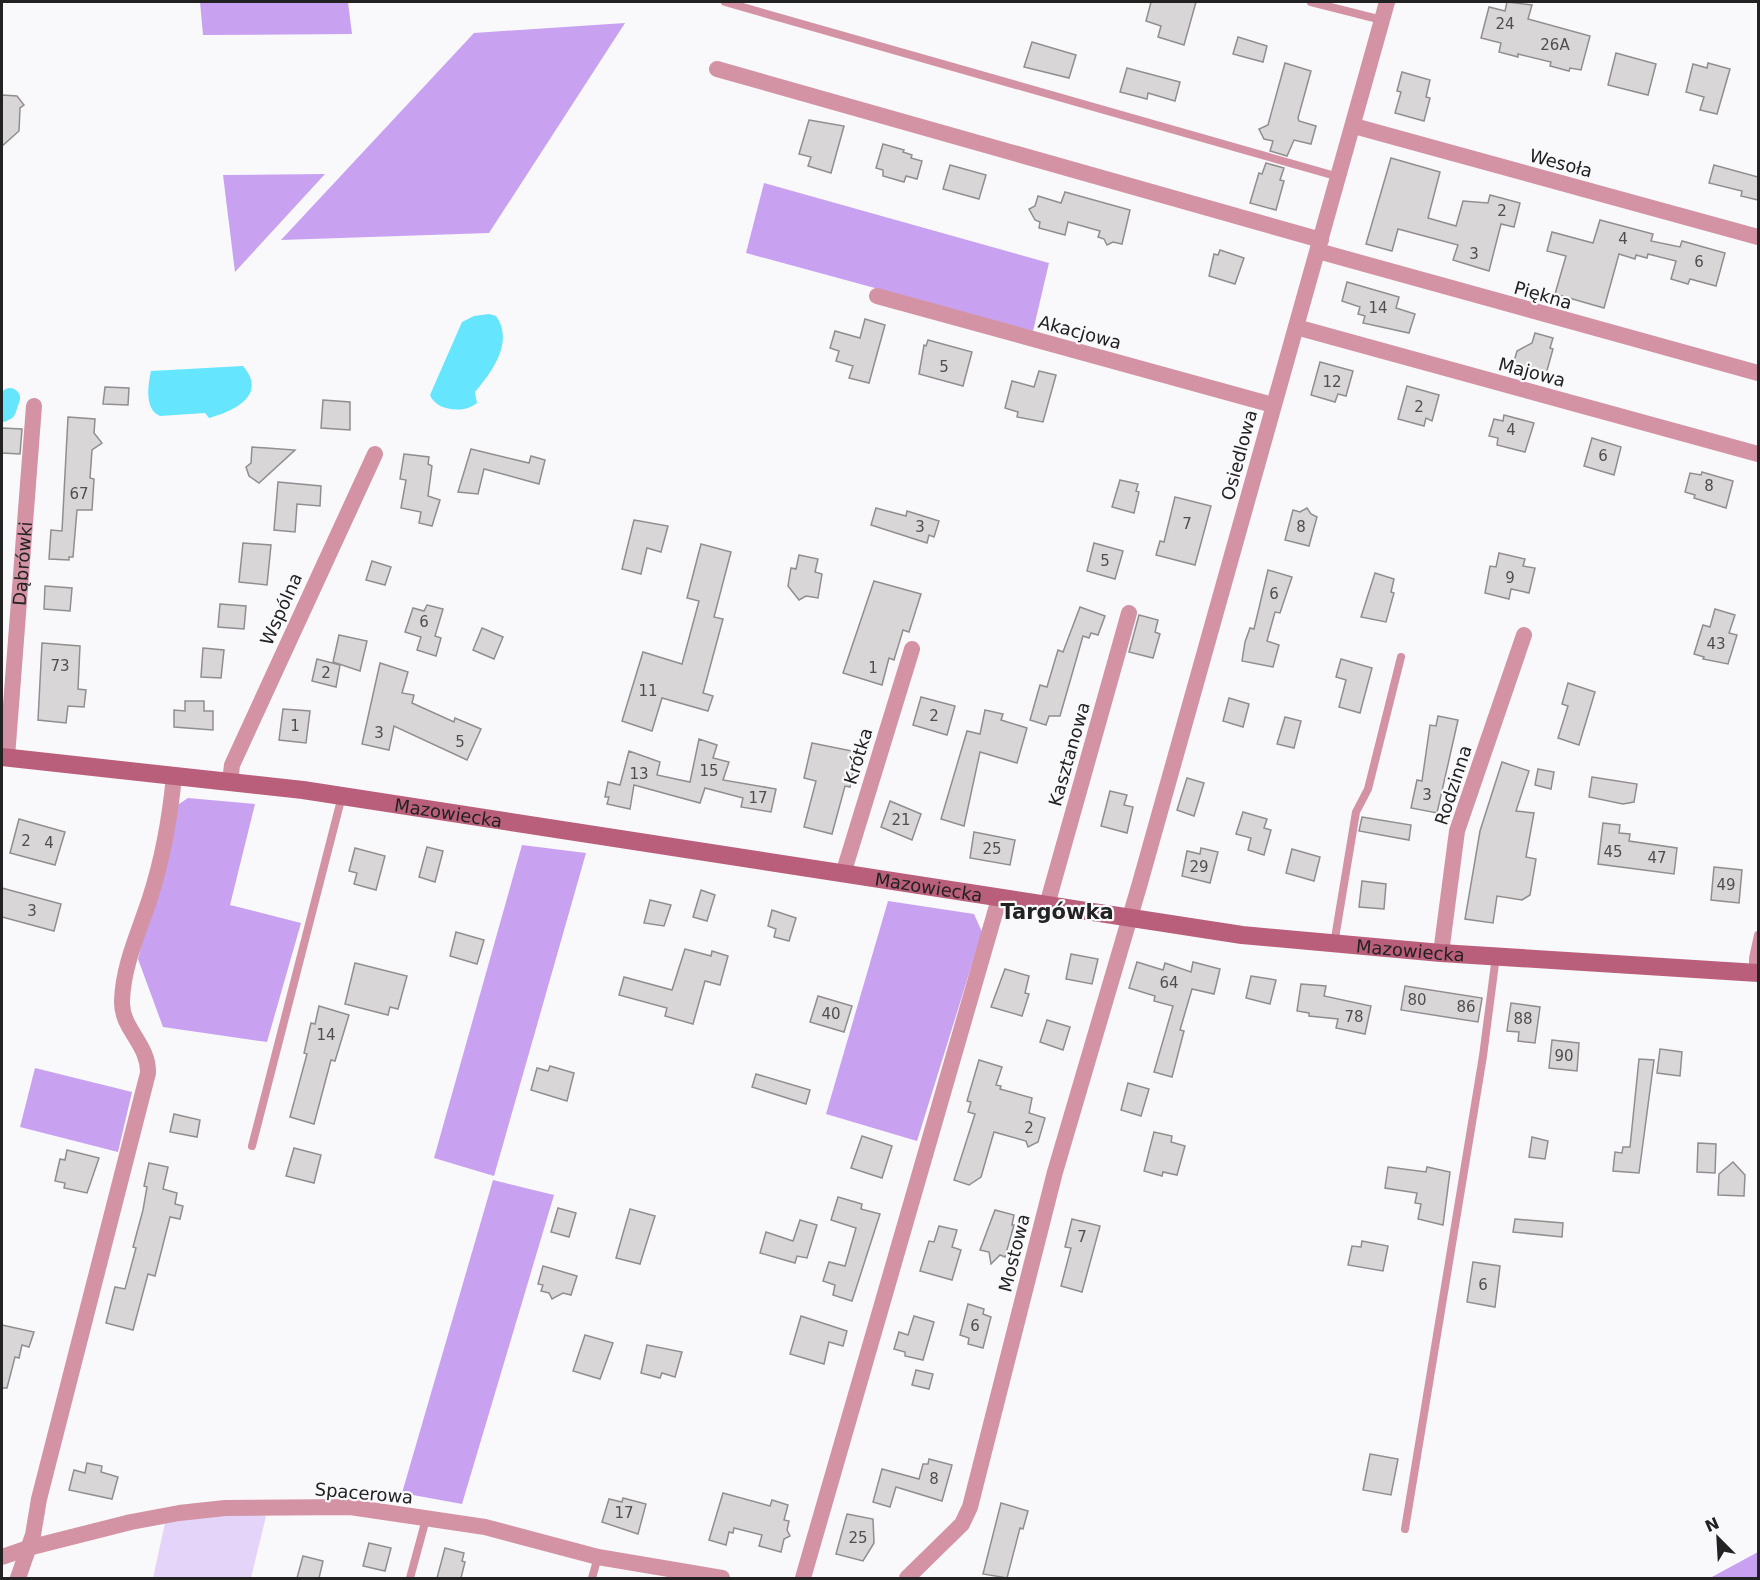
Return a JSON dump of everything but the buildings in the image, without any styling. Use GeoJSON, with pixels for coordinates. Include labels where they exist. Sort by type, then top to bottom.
{"type":"FeatureCollection","features":[{"type":"Feature","properties":{"kind":"street","name":"Osiedlowa"},"geometry":{"type":"LineString","coordinates":[[1129,918],[1273,405],[1340,177],[1387,2]]}},
{"type":"Feature","properties":{"kind":"street","name":"Piękna"},"geometry":{"type":"LineString","coordinates":[[717,69],[1758,374]]}},
{"type":"Feature","properties":{"kind":"street","name":"Wesoła"},"geometry":{"type":"LineString","coordinates":[[1353,126],[1758,237]]}},
{"type":"Feature","properties":{"kind":"street","name":"Akacjowa"},"geometry":{"type":"LineString","coordinates":[[878,296],[1273,405]]}},
{"type":"Feature","properties":{"kind":"street","name":"Majowa"},"geometry":{"type":"LineString","coordinates":[[1296,327],[1758,454]]}},
{"type":"Feature","properties":{"kind":"street","name":"Dąbrówki"},"geometry":{"type":"LineString","coordinates":[[34,406],[4,757],[238,783]]}},
{"type":"Feature","properties":{"kind":"street","name":"Wspólna"},"geometry":{"type":"LineString","coordinates":[[238,783],[232,765],[375,454]]}},
{"type":"Feature","properties":{"kind":"street","name":"Kasztanowa"},"geometry":{"type":"LineString","coordinates":[[1047,905],[1129,613]]}},
{"type":"Feature","properties":{"kind":"street","name":"Rodzinna"},"geometry":{"type":"LineString","coordinates":[[1441,953],[1457,831],[1524,635]]}},
{"type":"Feature","properties":{"kind":"street","name":"Krótka"},"geometry":{"type":"LineString","coordinates":[[843,874],[912,649]]}},
{"type":"Feature","properties":{"kind":"street"},"geometry":{"type":"LineString","coordinates":[[18,1578],[28,1548],[148,1072],[146,1052],[123,1015],[123,988],[130,956],[165,844],[174,776]]}},
{"type":"Feature","properties":{"kind":"street","name":"Mazowiecka"},"geometry":{"type":"LineString","coordinates":[[238,783],[342,796],[1242,935],[1441,953],[1756,973]]}},
{"type":"Feature","properties":{"kind":"street"},"geometry":{"type":"LineString","coordinates":[[803,1578],[999,898]]}},
{"type":"Feature","properties":{"kind":"street","name":"Mostowa"},"geometry":{"type":"LineString","coordinates":[[908,1578],[962,1524],[970,1507],[1055,1172],[1129,918]]}},
{"type":"Feature","properties":{"kind":"street","name":"Spacerowa"},"geometry":{"type":"LineString","coordinates":[[2,1557],[28,1548],[131,1522],[225,1508],[350,1507],[485,1527],[598,1557],[722,1578]]}},
{"type":"Feature","properties":{"kind":"lane"},"geometry":{"type":"LineString","coordinates":[[725,2],[1340,177]]}},
{"type":"Feature","properties":{"kind":"lane"},"geometry":{"type":"LineString","coordinates":[[1311,2],[1382,20]]}},
{"type":"Feature","properties":{"kind":"lane"},"geometry":{"type":"LineString","coordinates":[[1334,944],[1356,812],[1368,789],[1401,657]]}},
{"type":"Feature","properties":{"kind":"lane"},"geometry":{"type":"LineString","coordinates":[[252,1146],[342,796]]}},
{"type":"Feature","properties":{"kind":"lane"},"geometry":{"type":"LineString","coordinates":[[1756,973],[1758,935]]}},
{"type":"Feature","properties":{"kind":"lane"},"geometry":{"type":"LineString","coordinates":[[1405,1529],[1478,1090],[1496,956]]}},
{"type":"Feature","properties":{"kind":"lane"},"geometry":{"type":"LineString","coordinates":[[410,1578],[426,1519]]}},
{"type":"Feature","properties":{"kind":"lane"},"geometry":{"type":"LineString","coordinates":[[592,1578],[598,1557]]}},
{"type":"Feature","properties":{"kind":"shaded area"},"geometry":{"type":"Polygon","coordinates":[[[200,2],[348,2],[352,34],[203,35],[200,2]]]}},
{"type":"Feature","properties":{"kind":"shaded area"},"geometry":{"type":"Polygon","coordinates":[[[625,23],[489,233],[281,240],[474,33],[625,23]]]}},
{"type":"Feature","properties":{"kind":"shaded area"},"geometry":{"type":"Polygon","coordinates":[[[325,174],[235,272],[223,175],[325,174]]]}},
{"type":"Feature","properties":{"kind":"shaded area"},"geometry":{"type":"Polygon","coordinates":[[[764,183],[1049,263],[1033,331],[746,253],[764,183]]]}},
{"type":"Feature","properties":{"kind":"shaded area"},"geometry":{"type":"Polygon","coordinates":[[[188,798],[255,804],[230,905],[301,923],[267,1042],[163,1027],[138,959],[176,806],[188,798]]]}},
{"type":"Feature","properties":{"kind":"shaded area"},"geometry":{"type":"Polygon","coordinates":[[[522,845],[586,853],[494,1176],[434,1158],[522,845]]]}},
{"type":"Feature","properties":{"kind":"shaded area"},"geometry":{"type":"Polygon","coordinates":[[[888,901],[974,914],[982,932],[917,1141],[826,1114],[888,901]]]}},
{"type":"Feature","properties":{"kind":"shaded area"},"geometry":{"type":"Polygon","coordinates":[[[35,1068],[132,1092],[118,1152],[20,1127],[35,1068]]]}},
{"type":"Feature","properties":{"kind":"shaded area"},"geometry":{"type":"Polygon","coordinates":[[[493,1180],[554,1195],[462,1504],[402,1493],[493,1180]]]}},
{"type":"Feature","properties":{"kind":"shaded area"},"geometry":{"type":"Polygon","coordinates":[[[244,1513],[266,1516],[251,1578],[153,1578],[165,1523],[207,1515],[244,1513]]]}},
{"type":"Feature","properties":{"kind":"shaded area"},"geometry":{"type":"Polygon","coordinates":[[[1758,1552],[1758,1578],[1710,1578],[1758,1552]]]}},
{"type":"Feature","properties":{"kind":"water"},"geometry":{"type":"Polygon","coordinates":[[[489,314],[496,316],[501,326],[502,345],[494,365],[475,392],[477,403],[458,410],[438,405],[430,395],[462,322],[474,316],[489,314]]]}},
{"type":"Feature","properties":{"kind":"water"},"geometry":{"type":"Polygon","coordinates":[[[243,366],[250,376],[252,385],[250,393],[245,400],[228,411],[209,418],[205,413],[160,416],[151,408],[148,396],[151,371],[243,366]]]}},
{"type":"Feature","properties":{"kind":"waterway"},"geometry":{"type":"LineString","coordinates":[[2,412],[6,410],[10,398]]}},
{"type":"Feature","properties":{"kind":"district","name":"Targówka"},"geometry":{"type":"Point","coordinates":[1057,912]}}]}
